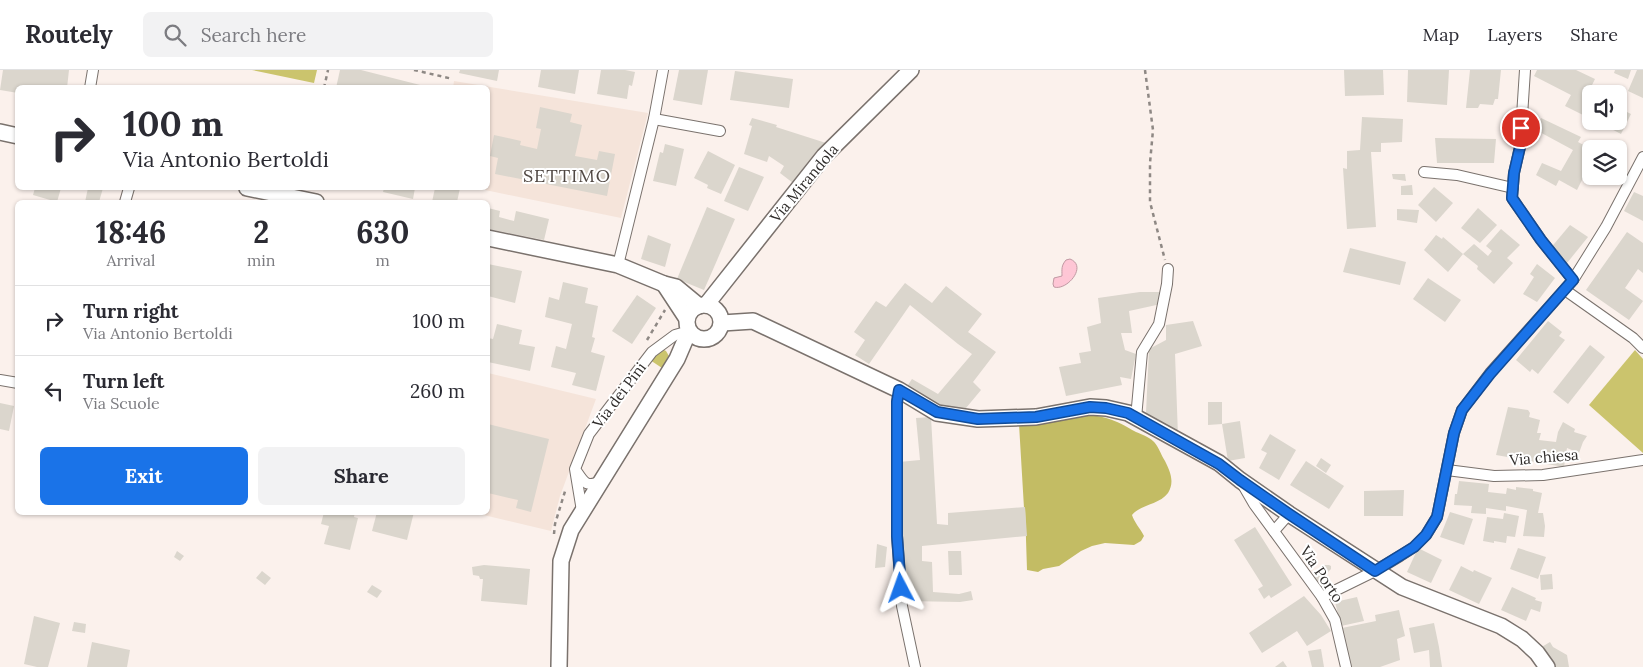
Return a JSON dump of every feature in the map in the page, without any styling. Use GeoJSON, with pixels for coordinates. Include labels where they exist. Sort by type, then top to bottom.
{"type":"FeatureCollection","features":[{"type":"Feature","properties":{"kind":"street"},"geometry":{"type":"LineString","coordinates":[[90,85],[93,70]]}},
{"type":"Feature","properties":{"kind":"street"},"geometry":{"type":"LineString","coordinates":[[618,265],[654,119],[663,70]]}},
{"type":"Feature","properties":{"kind":"street","name":"Via Mirandola"},"geometry":{"type":"LineString","coordinates":[[702,305],[824,156],[911,70]]}},
{"type":"Feature","properties":{"kind":"street"},"geometry":{"type":"LineString","coordinates":[[1525,70],[1520,147],[1514,173],[1512,198],[1541,240],[1573,280]]}},
{"type":"Feature","properties":{"kind":"street"},"geometry":{"type":"LineString","coordinates":[[654,119],[720,131]]}},
{"type":"Feature","properties":{"kind":"street"},"geometry":{"type":"LineString","coordinates":[[0,132],[15,135]]}},
{"type":"Feature","properties":{"kind":"street"},"geometry":{"type":"LineString","coordinates":[[1322,597],[1375,571],[1414,547],[1426,535],[1437,517],[1454,433],[1462,410],[1490,374],[1573,280],[1606,227],[1643,156]]}},
{"type":"Feature","properties":{"kind":"street"},"geometry":{"type":"LineString","coordinates":[[1424,172],[1457,175],[1513,188]]}},
{"type":"Feature","properties":{"kind":"street"},"geometry":{"type":"LineString","coordinates":[[256,190],[304,200]]}},
{"type":"Feature","properties":{"kind":"street"},"geometry":{"type":"LineString","coordinates":[[490,238],[618,265],[676,287],[702,305],[714,308],[720,314],[722,323],[720,330],[715,336],[708,339],[692,330],[664,284]]}},
{"type":"Feature","properties":{"kind":"street"},"geometry":{"type":"LineString","coordinates":[[1136,418],[1142,352],[1159,324],[1168,284],[1168,269]]}},
{"type":"Feature","properties":{"kind":"street"},"geometry":{"type":"LineString","coordinates":[[1565,290],[1633,338],[1643,348]]}},
{"type":"Feature","properties":{"kind":"street"},"geometry":{"type":"LineString","coordinates":[[692,330],[692,310],[702,305]]}},
{"type":"Feature","properties":{"kind":"street"},"geometry":{"type":"LineString","coordinates":[[722,323],[753,321],[899,390],[937,412],[978,419],[1036,417],[1090,407],[1106,408],[1128,413],[1219,464],[1289,514],[1402,587],[1501,626],[1522,639],[1537,653],[1547,667]]}},
{"type":"Feature","properties":{"kind":"street","name":"Via dei Pini"},"geometry":{"type":"LineString","coordinates":[[559,667],[561,561],[571,530],[677,359],[692,330]]}},
{"type":"Feature","properties":{"kind":"street","name":"Via dei Pini"},"geometry":{"type":"LineString","coordinates":[[575,469],[589,434],[652,352],[675,335],[692,330]]}},
{"type":"Feature","properties":{"kind":"street"},"geometry":{"type":"LineString","coordinates":[[0,380],[15,382]]}},
{"type":"Feature","properties":{"kind":"street"},"geometry":{"type":"LineString","coordinates":[[899,390],[897,402],[897,536],[902,606],[915,667]]}},
{"type":"Feature","properties":{"kind":"street","name":"Via chiesa"},"geometry":{"type":"LineString","coordinates":[[1447,470],[1494,476],[1543,475],[1643,460]]}},
{"type":"Feature","properties":{"kind":"street"},"geometry":{"type":"LineString","coordinates":[[575,469],[587,484],[592,485],[601,481]]}},
{"type":"Feature","properties":{"kind":"street"},"geometry":{"type":"LineString","coordinates":[[575,469],[582,511]]}},
{"type":"Feature","properties":{"kind":"street","name":"Via Porto"},"geometry":{"type":"LineString","coordinates":[[1240,480],[1254,504],[1322,597],[1335,620],[1346,667]]}},
{"type":"Feature","properties":{"kind":"street"},"geometry":{"type":"LineString","coordinates":[[1274,530],[1289,514]]}},
{"type":"Feature","properties":{"kind":"path"},"geometry":{"type":"LineString","coordinates":[[325,85],[328,70]]}},
{"type":"Feature","properties":{"kind":"path"},"geometry":{"type":"LineString","coordinates":[[414,70],[453,79]]}},
{"type":"Feature","properties":{"kind":"path"},"geometry":{"type":"LineString","coordinates":[[1145,70],[1153,130],[1150,163],[1150,202],[1168,269]]}},
{"type":"Feature","properties":{"kind":"shaded area"},"geometry":{"type":"Polygon","coordinates":[[[252,70],[317,70],[314,83],[252,70]]]}},
{"type":"Feature","properties":{"kind":"shaded area"},"geometry":{"type":"Polygon","coordinates":[[[454,81],[478,85],[453,85],[454,81]]]}},
{"type":"Feature","properties":{"kind":"shaded area"},"geometry":{"type":"Polygon","coordinates":[[[490,87],[648,113],[621,218],[485,190],[490,190],[490,87]]]}},
{"type":"Feature","properties":{"kind":"shaded area"},"geometry":{"type":"Polygon","coordinates":[[[1070,259],[1075,262],[1077,267],[1074,277],[1065,285],[1054,287],[1054,278],[1062,276],[1063,264],[1066,260],[1070,259]]]}},
{"type":"Feature","properties":{"kind":"shaded area"},"geometry":{"type":"Polygon","coordinates":[[[664,350],[669,356],[662,368],[650,360],[664,350]]]}},
{"type":"Feature","properties":{"kind":"shaded area"},"geometry":{"type":"Polygon","coordinates":[[[1635,350],[1643,359],[1643,453],[1589,405],[1635,350]]]}},
{"type":"Feature","properties":{"kind":"shaded area"},"geometry":{"type":"Polygon","coordinates":[[[490,373],[596,399],[560,496],[551,531],[483,515],[490,515],[490,373]]]}},
{"type":"Feature","properties":{"kind":"shaded area"},"geometry":{"type":"Polygon","coordinates":[[[1078,415],[1108,419],[1147,437],[1155,443],[1169,469],[1171,477],[1170,489],[1160,500],[1136,511],[1132,515],[1144,536],[1141,541],[1134,545],[1105,543],[1092,546],[1059,566],[1043,569],[1038,572],[1027,570],[1019,424],[1078,415]]]}},
{"type":"Feature","properties":{"kind":"building"},"geometry":{"type":"Polygon","coordinates":[[[3,70],[69,70],[67,85],[15,85],[15,92],[0,90],[3,70]]]}},
{"type":"Feature","properties":{"kind":"building"},"geometry":{"type":"Polygon","coordinates":[[[340,70],[361,70],[420,85],[337,85],[340,70]]]}},
{"type":"Feature","properties":{"kind":"building"},"geometry":{"type":"Polygon","coordinates":[[[460,70],[499,70],[497,81],[459,73],[460,70]]]}},
{"type":"Feature","properties":{"kind":"building"},"geometry":{"type":"Polygon","coordinates":[[[541,70],[579,70],[575,94],[538,87],[541,70]]]}},
{"type":"Feature","properties":{"kind":"building"},"geometry":{"type":"Polygon","coordinates":[[[601,70],[635,72],[632,86],[629,85],[627,99],[597,94],[601,70]]]}},
{"type":"Feature","properties":{"kind":"building"},"geometry":{"type":"Polygon","coordinates":[[[679,70],[708,70],[702,105],[673,100],[679,70]]]}},
{"type":"Feature","properties":{"kind":"building"},"geometry":{"type":"Polygon","coordinates":[[[1344,70],[1383,70],[1384,95],[1345,96],[1344,70]]]}},
{"type":"Feature","properties":{"kind":"building"},"geometry":{"type":"Polygon","coordinates":[[[1408,70],[1449,70],[1447,105],[1407,102],[1408,70]]]}},
{"type":"Feature","properties":{"kind":"building"},"geometry":{"type":"Polygon","coordinates":[[[1470,70],[1501,70],[1498,99],[1495,99],[1493,105],[1480,104],[1478,108],[1466,108],[1470,70]]]}},
{"type":"Feature","properties":{"kind":"building"},"geometry":{"type":"Polygon","coordinates":[[[1537,70],[1576,70],[1595,79],[1592,85],[1582,85],[1582,114],[1565,106],[1571,95],[1534,76],[1537,70]]]}},
{"type":"Feature","properties":{"kind":"building"},"geometry":{"type":"Polygon","coordinates":[[[1615,70],[1631,70],[1628,79],[1614,73],[1615,70]]]}},
{"type":"Feature","properties":{"kind":"building"},"geometry":{"type":"Polygon","coordinates":[[[1637,70],[1643,70],[1643,98],[1628,91],[1637,70]]]}},
{"type":"Feature","properties":{"kind":"building"},"geometry":{"type":"Polygon","coordinates":[[[735,71],[793,79],[789,108],[730,100],[735,71]]]}},
{"type":"Feature","properties":{"kind":"building"},"geometry":{"type":"Polygon","coordinates":[[[540,107],[572,114],[570,122],[582,125],[575,156],[597,160],[599,151],[615,154],[607,196],[495,174],[498,158],[490,156],[494,135],[521,141],[520,145],[537,149],[541,129],[536,128],[540,107]]]}},
{"type":"Feature","properties":{"kind":"building"},"geometry":{"type":"Polygon","coordinates":[[[1627,112],[1631,114],[1627,122],[1627,112]]]}},
{"type":"Feature","properties":{"kind":"building"},"geometry":{"type":"Polygon","coordinates":[[[1362,117],[1403,119],[1402,142],[1381,143],[1381,152],[1371,152],[1376,227],[1347,229],[1343,168],[1347,169],[1347,151],[1360,150],[1362,117]]]}},
{"type":"Feature","properties":{"kind":"building"},"geometry":{"type":"Polygon","coordinates":[[[752,118],[826,143],[800,178],[797,177],[793,183],[780,173],[784,166],[769,156],[767,162],[744,154],[752,126],[749,125],[752,118]]]}},
{"type":"Feature","properties":{"kind":"building"},"geometry":{"type":"Polygon","coordinates":[[[1541,118],[1581,137],[1578,142],[1582,144],[1582,180],[1577,190],[1559,180],[1556,186],[1536,175],[1542,163],[1561,171],[1573,150],[1536,130],[1541,118]]]}},
{"type":"Feature","properties":{"kind":"building"},"geometry":{"type":"Polygon","coordinates":[[[1613,130],[1623,130],[1621,134],[1613,130]]]}},
{"type":"Feature","properties":{"kind":"building"},"geometry":{"type":"Polygon","coordinates":[[[1435,138],[1496,139],[1494,163],[1437,163],[1435,138]]]}},
{"type":"Feature","properties":{"kind":"building"},"geometry":{"type":"Polygon","coordinates":[[[665,144],[684,149],[676,186],[653,181],[660,152],[663,153],[665,144]]]}},
{"type":"Feature","properties":{"kind":"building"},"geometry":{"type":"Polygon","coordinates":[[[708,151],[735,165],[721,194],[707,188],[708,185],[694,178],[708,151]]]}},
{"type":"Feature","properties":{"kind":"building"},"geometry":{"type":"Polygon","coordinates":[[[739,167],[764,177],[748,211],[724,201],[739,167]]]}},
{"type":"Feature","properties":{"kind":"building"},"geometry":{"type":"Polygon","coordinates":[[[1392,174],[1405,174],[1406,181],[1393,179],[1392,174]]]}},
{"type":"Feature","properties":{"kind":"building"},"geometry":{"type":"Polygon","coordinates":[[[1412,185],[1413,195],[1401,195],[1401,186],[1412,185]]]}},
{"type":"Feature","properties":{"kind":"building"},"geometry":{"type":"Polygon","coordinates":[[[1434,187],[1453,203],[1436,222],[1418,205],[1434,187]]]}},
{"type":"Feature","properties":{"kind":"building"},"geometry":{"type":"Polygon","coordinates":[[[34,190],[60,190],[58,200],[33,195],[34,190]]]}},
{"type":"Feature","properties":{"kind":"building"},"geometry":{"type":"Polygon","coordinates":[[[88,190],[102,190],[100,200],[85,200],[88,190]]]}},
{"type":"Feature","properties":{"kind":"building"},"geometry":{"type":"Polygon","coordinates":[[[384,190],[415,190],[413,199],[383,192],[384,190]]]}},
{"type":"Feature","properties":{"kind":"building"},"geometry":{"type":"Polygon","coordinates":[[[435,190],[460,190],[457,200],[432,200],[435,190]]]}},
{"type":"Feature","properties":{"kind":"building"},"geometry":{"type":"Polygon","coordinates":[[[1634,192],[1643,196],[1643,221],[1624,211],[1634,192]]]}},
{"type":"Feature","properties":{"kind":"building"},"geometry":{"type":"Polygon","coordinates":[[[707,207],[735,219],[704,290],[677,279],[707,207]]]}},
{"type":"Feature","properties":{"kind":"building"},"geometry":{"type":"Polygon","coordinates":[[[490,208],[500,211],[499,217],[514,221],[516,211],[549,219],[544,240],[490,229],[490,208]]]}},
{"type":"Feature","properties":{"kind":"building"},"geometry":{"type":"Polygon","coordinates":[[[1478,208],[1497,225],[1480,243],[1461,228],[1478,208]]]}},
{"type":"Feature","properties":{"kind":"building"},"geometry":{"type":"Polygon","coordinates":[[[1397,209],[1419,210],[1417,223],[1397,220],[1397,209]]]}},
{"type":"Feature","properties":{"kind":"building"},"geometry":{"type":"Polygon","coordinates":[[[1570,225],[1588,237],[1567,263],[1549,250],[1570,225]]]}},
{"type":"Feature","properties":{"kind":"building"},"geometry":{"type":"Polygon","coordinates":[[[1501,229],[1520,245],[1507,258],[1513,263],[1494,284],[1477,269],[1478,266],[1463,254],[1474,244],[1488,256],[1492,251],[1486,246],[1501,229]]]}},
{"type":"Feature","properties":{"kind":"building"},"geometry":{"type":"Polygon","coordinates":[[[1627,232],[1643,243],[1643,273],[1638,269],[1625,288],[1643,301],[1629,320],[1586,290],[1627,232]]]}},
{"type":"Feature","properties":{"kind":"building"},"geometry":{"type":"Polygon","coordinates":[[[648,235],[671,244],[665,267],[641,259],[648,235]]]}},
{"type":"Feature","properties":{"kind":"building"},"geometry":{"type":"Polygon","coordinates":[[[1436,235],[1442,239],[1443,237],[1463,254],[1448,272],[1424,250],[1436,235]]]}},
{"type":"Feature","properties":{"kind":"building"},"geometry":{"type":"Polygon","coordinates":[[[1350,248],[1406,262],[1400,285],[1343,272],[1350,248]]]}},
{"type":"Feature","properties":{"kind":"building"},"geometry":{"type":"Polygon","coordinates":[[[490,264],[522,271],[515,303],[490,297],[490,264]]]}},
{"type":"Feature","properties":{"kind":"building"},"geometry":{"type":"Polygon","coordinates":[[[1537,264],[1555,278],[1537,302],[1523,294],[1534,277],[1530,274],[1537,264]]]}},
{"type":"Feature","properties":{"kind":"building"},"geometry":{"type":"Polygon","coordinates":[[[1428,278],[1461,300],[1445,322],[1413,299],[1428,278]]]}},
{"type":"Feature","properties":{"kind":"building"},"geometry":{"type":"Polygon","coordinates":[[[563,282],[588,288],[585,303],[598,306],[592,337],[595,338],[591,352],[605,356],[596,391],[572,385],[576,373],[551,367],[556,346],[566,349],[572,324],[545,317],[549,297],[559,300],[563,282]]]}},
{"type":"Feature","properties":{"kind":"building"},"geometry":{"type":"Polygon","coordinates":[[[905,283],[932,303],[946,286],[982,314],[968,332],[996,352],[973,382],[981,390],[966,408],[940,407],[906,388],[912,379],[938,394],[972,354],[910,305],[869,364],[855,355],[865,340],[854,332],[876,301],[886,307],[905,283]]]}},
{"type":"Feature","properties":{"kind":"building"},"geometry":{"type":"Polygon","coordinates":[[[1140,292],[1159,292],[1161,304],[1129,311],[1132,333],[1121,333],[1125,350],[1136,354],[1131,379],[1120,377],[1122,385],[1066,396],[1059,367],[1081,363],[1079,353],[1091,351],[1087,327],[1101,323],[1098,298],[1140,292]]]}},
{"type":"Feature","properties":{"kind":"building"},"geometry":{"type":"Polygon","coordinates":[[[637,295],[656,308],[632,344],[612,331],[637,295]]]}},
{"type":"Feature","properties":{"kind":"building"},"geometry":{"type":"Polygon","coordinates":[[[1193,321],[1202,346],[1175,354],[1178,436],[1157,426],[1146,413],[1149,349],[1166,340],[1166,325],[1193,321]]]}},
{"type":"Feature","properties":{"kind":"building"},"geometry":{"type":"Polygon","coordinates":[[[1548,321],[1562,332],[1559,336],[1565,340],[1538,374],[1532,369],[1530,372],[1516,360],[1548,321]]]}},
{"type":"Feature","properties":{"kind":"building"},"geometry":{"type":"Polygon","coordinates":[[[497,324],[522,330],[519,344],[535,347],[530,371],[490,362],[490,338],[493,339],[497,324]]]}},
{"type":"Feature","properties":{"kind":"building"},"geometry":{"type":"Polygon","coordinates":[[[1590,345],[1605,357],[1568,404],[1553,392],[1590,345]]]}},
{"type":"Feature","properties":{"kind":"building"},"geometry":{"type":"Polygon","coordinates":[[[1208,402],[1222,402],[1222,424],[1208,425],[1208,402]]]}},
{"type":"Feature","properties":{"kind":"building"},"geometry":{"type":"Polygon","coordinates":[[[0,403],[14,406],[9,431],[0,429],[0,403]]]}},
{"type":"Feature","properties":{"kind":"building"},"geometry":{"type":"Polygon","coordinates":[[[1508,407],[1528,410],[1530,413],[1529,417],[1540,420],[1537,433],[1541,433],[1539,440],[1556,442],[1563,422],[1575,429],[1574,432],[1587,436],[1579,453],[1567,448],[1564,467],[1496,455],[1508,407]]]}},
{"type":"Feature","properties":{"kind":"building"},"geometry":{"type":"Polygon","coordinates":[[[931,417],[937,524],[948,525],[948,513],[1025,507],[1027,536],[922,546],[922,561],[932,562],[933,592],[959,594],[971,591],[973,600],[960,602],[906,601],[901,562],[902,509],[899,462],[920,460],[916,418],[931,417]]]}},
{"type":"Feature","properties":{"kind":"building"},"geometry":{"type":"Polygon","coordinates":[[[1240,421],[1245,458],[1228,461],[1222,424],[1240,421]]]}},
{"type":"Feature","properties":{"kind":"building"},"geometry":{"type":"Polygon","coordinates":[[[490,424],[549,439],[531,512],[516,508],[518,500],[490,493],[490,424]]]}},
{"type":"Feature","properties":{"kind":"building"},"geometry":{"type":"Polygon","coordinates":[[[1270,434],[1296,450],[1279,480],[1259,468],[1267,453],[1261,450],[1270,434]]]}},
{"type":"Feature","properties":{"kind":"building"},"geometry":{"type":"Polygon","coordinates":[[[1321,458],[1331,465],[1326,473],[1316,466],[1321,458]]]}},
{"type":"Feature","properties":{"kind":"building"},"geometry":{"type":"Polygon","coordinates":[[[1306,461],[1344,486],[1329,509],[1290,485],[1306,461]]]}},
{"type":"Feature","properties":{"kind":"building"},"geometry":{"type":"Polygon","coordinates":[[[1459,481],[1489,484],[1488,492],[1506,494],[1507,488],[1516,490],[1516,487],[1533,489],[1533,491],[1542,493],[1538,513],[1543,513],[1544,537],[1523,536],[1527,510],[1506,506],[1506,511],[1486,508],[1486,514],[1471,513],[1472,506],[1454,505],[1459,481]]]}},
{"type":"Feature","properties":{"kind":"building"},"geometry":{"type":"Polygon","coordinates":[[[1404,490],[1403,516],[1364,516],[1364,491],[1404,490]]]}},
{"type":"Feature","properties":{"kind":"building"},"geometry":{"type":"Polygon","coordinates":[[[1450,512],[1473,519],[1464,545],[1440,537],[1450,512]]]}},
{"type":"Feature","properties":{"kind":"building"},"geometry":{"type":"Polygon","coordinates":[[[1504,513],[1519,516],[1515,537],[1507,536],[1506,543],[1483,541],[1487,517],[1503,519],[1504,513]]]}},
{"type":"Feature","properties":{"kind":"building"},"geometry":{"type":"Polygon","coordinates":[[[323,515],[354,515],[354,517],[358,518],[350,550],[324,544],[329,526],[321,524],[323,515]]]}},
{"type":"Feature","properties":{"kind":"building"},"geometry":{"type":"Polygon","coordinates":[[[376,515],[413,515],[407,540],[372,531],[376,515]]]}},
{"type":"Feature","properties":{"kind":"building"},"geometry":{"type":"Polygon","coordinates":[[[1255,527],[1292,585],[1271,598],[1269,595],[1264,599],[1258,589],[1263,586],[1234,540],[1255,527]]]}},
{"type":"Feature","properties":{"kind":"building"},"geometry":{"type":"Polygon","coordinates":[[[877,544],[887,547],[885,567],[875,568],[877,544]]]}},
{"type":"Feature","properties":{"kind":"building"},"geometry":{"type":"Polygon","coordinates":[[[1418,548],[1442,560],[1431,583],[1407,572],[1418,548]]]}},
{"type":"Feature","properties":{"kind":"building"},"geometry":{"type":"Polygon","coordinates":[[[1518,548],[1546,557],[1538,579],[1510,569],[1518,548]]]}},
{"type":"Feature","properties":{"kind":"building"},"geometry":{"type":"Polygon","coordinates":[[[177,551],[184,556],[180,561],[174,557],[177,551]]]}},
{"type":"Feature","properties":{"kind":"building"},"geometry":{"type":"Polygon","coordinates":[[[948,551],[961,551],[962,575],[949,575],[948,551]]]}},
{"type":"Feature","properties":{"kind":"building"},"geometry":{"type":"Polygon","coordinates":[[[484,565],[530,569],[527,605],[481,601],[483,579],[473,575],[472,567],[484,565]]]}},
{"type":"Feature","properties":{"kind":"building"},"geometry":{"type":"Polygon","coordinates":[[[1324,565],[1331,566],[1331,569],[1317,583],[1313,576],[1324,565]]]}},
{"type":"Feature","properties":{"kind":"building"},"geometry":{"type":"Polygon","coordinates":[[[1461,566],[1492,578],[1479,604],[1449,590],[1461,566]]]}},
{"type":"Feature","properties":{"kind":"building"},"geometry":{"type":"Polygon","coordinates":[[[262,571],[271,578],[265,585],[256,578],[262,571]]]}},
{"type":"Feature","properties":{"kind":"building"},"geometry":{"type":"Polygon","coordinates":[[[1552,574],[1553,589],[1541,590],[1540,575],[1552,574]]]}},
{"type":"Feature","properties":{"kind":"building"},"geometry":{"type":"Polygon","coordinates":[[[372,585],[382,591],[377,598],[367,592],[372,585]]]}},
{"type":"Feature","properties":{"kind":"building"},"geometry":{"type":"Polygon","coordinates":[[[1512,587],[1542,602],[1540,612],[1531,609],[1526,621],[1501,610],[1512,587]]]}},
{"type":"Feature","properties":{"kind":"building"},"geometry":{"type":"Polygon","coordinates":[[[1304,596],[1321,615],[1331,631],[1307,646],[1297,631],[1262,653],[1249,633],[1304,596]]]}},
{"type":"Feature","properties":{"kind":"building"},"geometry":{"type":"Polygon","coordinates":[[[1357,597],[1364,621],[1341,626],[1335,602],[1357,597]]]}},
{"type":"Feature","properties":{"kind":"building"},"geometry":{"type":"Polygon","coordinates":[[[1399,610],[1405,636],[1397,639],[1400,660],[1380,667],[1351,667],[1342,628],[1376,621],[1375,615],[1399,610]]]}},
{"type":"Feature","properties":{"kind":"building"},"geometry":{"type":"Polygon","coordinates":[[[34,616],[60,623],[48,667],[24,664],[34,616]]]}},
{"type":"Feature","properties":{"kind":"building"},"geometry":{"type":"Polygon","coordinates":[[[74,622],[86,624],[85,633],[72,631],[74,622]]]}},
{"type":"Feature","properties":{"kind":"building"},"geometry":{"type":"Polygon","coordinates":[[[1434,623],[1442,667],[1430,667],[1429,650],[1414,653],[1409,628],[1434,623]]]}},
{"type":"Feature","properties":{"kind":"building"},"geometry":{"type":"Polygon","coordinates":[[[92,642],[130,650],[127,667],[87,667],[92,642]]]}},
{"type":"Feature","properties":{"kind":"building"},"geometry":{"type":"Polygon","coordinates":[[[1550,642],[1553,647],[1567,655],[1569,667],[1553,667],[1540,648],[1550,642]]]}},
{"type":"Feature","properties":{"kind":"building"},"geometry":{"type":"Polygon","coordinates":[[[1321,649],[1324,667],[1312,667],[1308,651],[1321,649]]]}},
{"type":"Feature","properties":{"kind":"building"},"geometry":{"type":"Polygon","coordinates":[[[1283,661],[1287,667],[1275,667],[1283,661]]]}},
{"type":"Feature","properties":{"kind":"district","name":"SETTIMO"},"geometry":{"type":"Point","coordinates":[567,175]}},
{"type":"Feature","properties":{"kind":"route"},"geometry":{"type":"LineString","coordinates":[[901,588],[897,536],[897,402],[899,390],[937,412],[978,419],[1036,417],[1090,407],[1106,408],[1128,413],[1219,464],[1289,514],[1375,571],[1414,547],[1426,535],[1437,517],[1454,433],[1462,410],[1490,374],[1573,280],[1541,240],[1512,198],[1521,128]]}}]}
